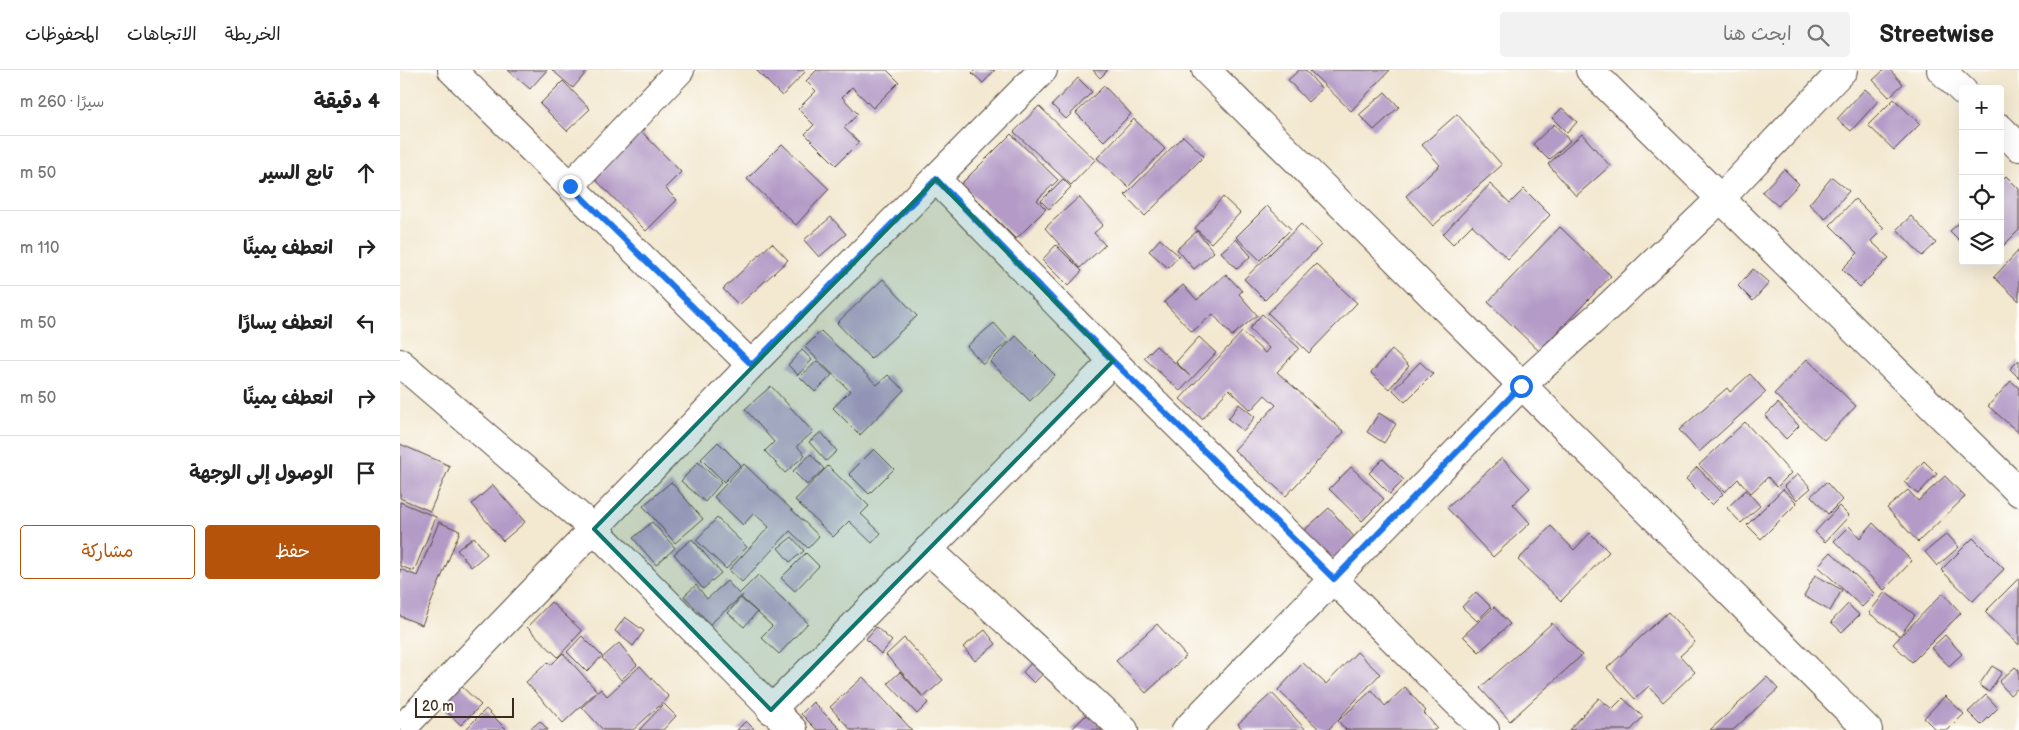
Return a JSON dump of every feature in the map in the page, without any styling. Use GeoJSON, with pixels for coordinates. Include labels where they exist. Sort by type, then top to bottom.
{"type":"FeatureCollection","features":[{"type":"Feature","properties":{"kind":"street"},"geometry":{"type":"LineString","coordinates":[[452,70],[752,365]]}},
{"type":"Feature","properties":{"kind":"street"},"geometry":{"type":"LineString","coordinates":[[570,186],[680,70]]}},
{"type":"Feature","properties":{"kind":"street"},"geometry":{"type":"LineString","coordinates":[[410,720],[752,365],[1043,70]]}},
{"type":"Feature","properties":{"kind":"street"},"geometry":{"type":"LineString","coordinates":[[1206,70],[1868,730]]}},
{"type":"Feature","properties":{"kind":"street"},"geometry":{"type":"LineString","coordinates":[[1590,70],[2019,492]]}},
{"type":"Feature","properties":{"kind":"street"},"geometry":{"type":"LineString","coordinates":[[1186,730],[1521,386],[1612,303],[1720,198],[1844,70]]}},
{"type":"Feature","properties":{"kind":"street"},"geometry":{"type":"LineString","coordinates":[[1941,70],[1959,87]]}},
{"type":"Feature","properties":{"kind":"street"},"geometry":{"type":"LineString","coordinates":[[2002,130],[2019,147]]}},
{"type":"Feature","properties":{"kind":"street"},"geometry":{"type":"LineString","coordinates":[[936,179],[1113,361],[1485,730]]}},
{"type":"Feature","properties":{"kind":"street"},"geometry":{"type":"LineString","coordinates":[[772,710],[928,548],[1113,361]]}},
{"type":"Feature","properties":{"kind":"street"},"geometry":{"type":"LineString","coordinates":[[400,363],[594,529],[793,730]]}},
{"type":"Feature","properties":{"kind":"street"},"geometry":{"type":"LineString","coordinates":[[928,548],[1124,730]]}},
{"type":"Feature","properties":{"kind":"highlighted area"},"geometry":{"type":"Polygon","coordinates":[[[936,179],[1113,361],[771,710],[594,529],[936,179]]]}},
{"type":"Feature","properties":{"kind":"building"},"geometry":{"type":"Polygon","coordinates":[[[508,70],[547,70],[530,89],[508,70]]]}},
{"type":"Feature","properties":{"kind":"building"},"geometry":{"type":"Polygon","coordinates":[[[552,70],[588,70],[573,88],[552,70]]]}},
{"type":"Feature","properties":{"kind":"building"},"geometry":{"type":"Polygon","coordinates":[[[756,70],[803,70],[805,72],[782,96],[756,70]]]}},
{"type":"Feature","properties":{"kind":"building"},"geometry":{"type":"Polygon","coordinates":[[[817,70],[887,70],[899,82],[873,108],[852,87],[842,97],[858,114],[844,128],[859,142],[836,165],[805,134],[814,125],[798,109],[816,91],[806,81],[817,70]]]}},
{"type":"Feature","properties":{"kind":"building"},"geometry":{"type":"Polygon","coordinates":[[[975,70],[995,70],[983,83],[972,73],[975,70]]]}},
{"type":"Feature","properties":{"kind":"building"},"geometry":{"type":"Polygon","coordinates":[[[1093,70],[1108,70],[1100,78],[1093,70]]]}},
{"type":"Feature","properties":{"kind":"building"},"geometry":{"type":"Polygon","coordinates":[[[1299,70],[1305,70],[1322,89],[1308,102],[1288,80],[1299,70]]]}},
{"type":"Feature","properties":{"kind":"building"},"geometry":{"type":"Polygon","coordinates":[[[1309,70],[1390,70],[1351,111],[1309,70]]]}},
{"type":"Feature","properties":{"kind":"building"},"geometry":{"type":"Polygon","coordinates":[[[1884,70],[1890,70],[1903,84],[1889,97],[1873,80],[1884,70]]]}},
{"type":"Feature","properties":{"kind":"building"},"geometry":{"type":"Polygon","coordinates":[[[1078,78],[1092,92],[1066,119],[1052,105],[1078,78]]]}},
{"type":"Feature","properties":{"kind":"building"},"geometry":{"type":"Polygon","coordinates":[[[563,81],[590,109],[567,131],[540,104],[563,81]]]}},
{"type":"Feature","properties":{"kind":"building"},"geometry":{"type":"Polygon","coordinates":[[[1104,86],[1131,114],[1104,141],[1076,113],[1104,86]]]}},
{"type":"Feature","properties":{"kind":"building"},"geometry":{"type":"Polygon","coordinates":[[[1865,89],[1878,101],[1851,131],[1837,119],[1865,89]]]}},
{"type":"Feature","properties":{"kind":"building"},"geometry":{"type":"Polygon","coordinates":[[[1385,92],[1399,107],[1374,130],[1359,115],[1385,92]]]}},
{"type":"Feature","properties":{"kind":"building"},"geometry":{"type":"Polygon","coordinates":[[[1894,99],[1920,124],[1894,150],[1868,125],[1894,99]]]}},
{"type":"Feature","properties":{"kind":"building"},"geometry":{"type":"Polygon","coordinates":[[[1039,106],[1095,160],[1071,185],[1014,132],[1039,106]]]}},
{"type":"Feature","properties":{"kind":"building"},"geometry":{"type":"Polygon","coordinates":[[[1562,108],[1577,122],[1567,133],[1552,118],[1562,108]]]}},
{"type":"Feature","properties":{"kind":"building"},"geometry":{"type":"Polygon","coordinates":[[[1457,114],[1502,165],[1433,226],[1406,196],[1440,165],[1422,145],[1457,114]]]}},
{"type":"Feature","properties":{"kind":"building"},"geometry":{"type":"Polygon","coordinates":[[[1134,119],[1165,149],[1128,187],[1097,158],[1134,119]]]}},
{"type":"Feature","properties":{"kind":"building"},"geometry":{"type":"Polygon","coordinates":[[[1554,124],[1570,141],[1549,160],[1533,144],[1554,124]]]}},
{"type":"Feature","properties":{"kind":"building"},"geometry":{"type":"Polygon","coordinates":[[[638,128],[681,172],[665,188],[677,200],[646,231],[591,175],[638,128]]]}},
{"type":"Feature","properties":{"kind":"building"},"geometry":{"type":"Polygon","coordinates":[[[1011,134],[1058,180],[1037,200],[1046,209],[1016,239],[961,184],[1011,134]]]}},
{"type":"Feature","properties":{"kind":"building"},"geometry":{"type":"Polygon","coordinates":[[[1582,134],[1610,166],[1576,196],[1548,164],[1582,134]]]}},
{"type":"Feature","properties":{"kind":"building"},"geometry":{"type":"Polygon","coordinates":[[[1183,136],[1204,156],[1145,216],[1125,195],[1183,136]]]}},
{"type":"Feature","properties":{"kind":"building"},"geometry":{"type":"Polygon","coordinates":[[[782,144],[829,189],[796,225],[747,179],[782,144]]]}},
{"type":"Feature","properties":{"kind":"building"},"geometry":{"type":"Polygon","coordinates":[[[1784,169],[1799,184],[1778,206],[1762,192],[1784,169]]]}},
{"type":"Feature","properties":{"kind":"building"},"geometry":{"type":"Polygon","coordinates":[[[2006,176],[2019,189],[2019,230],[2004,245],[2004,220],[2004,178],[2006,176]]]}},
{"type":"Feature","properties":{"kind":"building"},"geometry":{"type":"Polygon","coordinates":[[[1832,177],[1849,191],[1825,219],[1809,204],[1832,177]]]}},
{"type":"Feature","properties":{"kind":"building"},"geometry":{"type":"Polygon","coordinates":[[[1063,179],[1071,187],[1049,209],[1041,201],[1063,179]]]}},
{"type":"Feature","properties":{"kind":"building"},"geometry":{"type":"Polygon","coordinates":[[[1490,184],[1510,203],[1524,189],[1550,215],[1508,259],[1472,225],[1453,244],[1443,234],[1490,184]]]}},
{"type":"Feature","properties":{"kind":"building"},"geometry":{"type":"Polygon","coordinates":[[[1079,197],[1103,225],[1094,233],[1105,245],[1080,268],[1045,228],[1079,197]]]}},
{"type":"Feature","properties":{"kind":"building"},"geometry":{"type":"Polygon","coordinates":[[[1223,197],[1240,213],[1211,243],[1195,228],[1223,197]]]}},
{"type":"Feature","properties":{"kind":"building"},"geometry":{"type":"Polygon","coordinates":[[[1855,199],[1884,228],[1871,241],[1889,258],[1860,287],[1842,269],[1858,253],[1830,225],[1855,199]]]}},
{"type":"Feature","properties":{"kind":"building"},"geometry":{"type":"Polygon","coordinates":[[[1267,206],[1291,229],[1260,260],[1236,237],[1267,206]]]}},
{"type":"Feature","properties":{"kind":"building"},"geometry":{"type":"Polygon","coordinates":[[[1911,216],[1936,243],[1922,256],[1897,229],[1911,216]]]}},
{"type":"Feature","properties":{"kind":"building"},"geometry":{"type":"Polygon","coordinates":[[[831,217],[846,234],[819,257],[804,240],[831,217]]]}},
{"type":"Feature","properties":{"kind":"building"},"geometry":{"type":"Polygon","coordinates":[[[1959,223],[1959,240],[1950,231],[1959,223]]]}},
{"type":"Feature","properties":{"kind":"building"},"geometry":{"type":"Polygon","coordinates":[[[1301,224],[1321,245],[1265,300],[1244,279],[1301,224]]]}},
{"type":"Feature","properties":{"kind":"building"},"geometry":{"type":"Polygon","coordinates":[[[1560,227],[1611,276],[1539,351],[1488,302],[1560,227]]]}},
{"type":"Feature","properties":{"kind":"building"},"geometry":{"type":"Polygon","coordinates":[[[1197,231],[1214,252],[1194,269],[1177,249],[1197,231]]]}},
{"type":"Feature","properties":{"kind":"building"},"geometry":{"type":"Polygon","coordinates":[[[1160,239],[1179,256],[1168,268],[1149,251],[1160,239]]]}},
{"type":"Feature","properties":{"kind":"building"},"geometry":{"type":"Polygon","coordinates":[[[1236,239],[1251,256],[1237,269],[1221,252],[1236,239]]]}},
{"type":"Feature","properties":{"kind":"building"},"geometry":{"type":"Polygon","coordinates":[[[772,243],[788,260],[739,305],[723,289],[772,243]]]}},
{"type":"Feature","properties":{"kind":"building"},"geometry":{"type":"Polygon","coordinates":[[[1056,245],[1082,271],[1068,286],[1042,260],[1056,245]]]}},
{"type":"Feature","properties":{"kind":"building"},"geometry":{"type":"Polygon","coordinates":[[[2019,250],[2019,301],[1994,277],[2019,250]]]}},
{"type":"Feature","properties":{"kind":"building"},"geometry":{"type":"Polygon","coordinates":[[[1316,264],[1357,303],[1309,353],[1268,313],[1316,264]]]}},
{"type":"Feature","properties":{"kind":"building"},"geometry":{"type":"Polygon","coordinates":[[[1753,269],[1769,283],[1753,301],[1738,286],[1753,269]]]}},
{"type":"Feature","properties":{"kind":"building"},"geometry":{"type":"Polygon","coordinates":[[[1226,274],[1242,291],[1239,294],[1257,315],[1232,336],[1213,314],[1192,332],[1164,302],[1183,285],[1197,300],[1226,274]]]}},
{"type":"Feature","properties":{"kind":"building"},"geometry":{"type":"Polygon","coordinates":[[[883,279],[917,316],[871,359],[837,323],[883,279]]]}},
{"type":"Feature","properties":{"kind":"building"},"geometry":{"type":"Polygon","coordinates":[[[1262,314],[1299,348],[1277,372],[1344,432],[1286,496],[1234,450],[1276,405],[1265,395],[1251,410],[1229,389],[1202,419],[1180,399],[1242,332],[1265,353],[1269,348],[1249,329],[1262,314]]]}},
{"type":"Feature","properties":{"kind":"building"},"geometry":{"type":"Polygon","coordinates":[[[994,323],[1009,340],[983,364],[967,346],[994,323]]]}},
{"type":"Feature","properties":{"kind":"building"},"geometry":{"type":"Polygon","coordinates":[[[821,331],[877,385],[888,375],[904,390],[860,435],[833,408],[850,391],[805,347],[821,331]]]}},
{"type":"Feature","properties":{"kind":"building"},"geometry":{"type":"Polygon","coordinates":[[[1016,336],[1055,375],[1030,401],[990,362],[1016,336]]]}},
{"type":"Feature","properties":{"kind":"building"},"geometry":{"type":"Polygon","coordinates":[[[1199,337],[1216,353],[1180,391],[1144,358],[1156,346],[1190,376],[1176,362],[1199,337]]]}},
{"type":"Feature","properties":{"kind":"building"},"geometry":{"type":"Polygon","coordinates":[[[802,350],[812,360],[798,375],[788,365],[802,350]]]}},
{"type":"Feature","properties":{"kind":"building"},"geometry":{"type":"Polygon","coordinates":[[[1392,350],[1409,366],[1389,389],[1371,373],[1392,350]]]}},
{"type":"Feature","properties":{"kind":"building"},"geometry":{"type":"Polygon","coordinates":[[[1807,359],[1856,406],[1824,440],[1774,394],[1807,359]]]}},
{"type":"Feature","properties":{"kind":"building"},"geometry":{"type":"Polygon","coordinates":[[[2019,360],[2019,378],[2010,369],[2019,360]]]}},
{"type":"Feature","properties":{"kind":"building"},"geometry":{"type":"Polygon","coordinates":[[[817,361],[832,375],[815,392],[800,377],[817,361]]]}},
{"type":"Feature","properties":{"kind":"building"},"geometry":{"type":"Polygon","coordinates":[[[1420,362],[1433,374],[1405,402],[1393,390],[1420,362]]]}},
{"type":"Feature","properties":{"kind":"building"},"geometry":{"type":"Polygon","coordinates":[[[1750,374],[1766,392],[1699,452],[1679,430],[1727,388],[1730,392],[1750,374]]]}},
{"type":"Feature","properties":{"kind":"building"},"geometry":{"type":"Polygon","coordinates":[[[2011,381],[2019,388],[2018,432],[1988,406],[2011,381]]]}},
{"type":"Feature","properties":{"kind":"building"},"geometry":{"type":"Polygon","coordinates":[[[771,386],[813,432],[797,446],[805,455],[785,473],[765,451],[774,442],[745,409],[771,386]]]}},
{"type":"Feature","properties":{"kind":"building"},"geometry":{"type":"Polygon","coordinates":[[[1778,403],[1799,426],[1786,439],[1765,416],[1778,403]]]}},
{"type":"Feature","properties":{"kind":"building"},"geometry":{"type":"Polygon","coordinates":[[[1239,404],[1255,417],[1244,431],[1228,419],[1239,404]]]}},
{"type":"Feature","properties":{"kind":"building"},"geometry":{"type":"Polygon","coordinates":[[[1379,413],[1396,424],[1384,443],[1367,432],[1379,413]]]}},
{"type":"Feature","properties":{"kind":"building"},"geometry":{"type":"Polygon","coordinates":[[[1745,422],[1791,473],[1777,487],[1768,477],[1751,493],[1738,479],[1725,492],[1699,465],[1745,422]]]}},
{"type":"Feature","properties":{"kind":"building"},"geometry":{"type":"Polygon","coordinates":[[[821,432],[837,451],[826,461],[809,442],[821,432]]]}},
{"type":"Feature","properties":{"kind":"building"},"geometry":{"type":"Polygon","coordinates":[[[718,442],[741,465],[724,482],[701,459],[718,442]]]}},
{"type":"Feature","properties":{"kind":"building"},"geometry":{"type":"Polygon","coordinates":[[[400,444],[450,466],[430,511],[400,498],[400,444]]]}},
{"type":"Feature","properties":{"kind":"building"},"geometry":{"type":"Polygon","coordinates":[[[874,449],[894,469],[869,494],[849,474],[874,449]]]}},
{"type":"Feature","properties":{"kind":"building"},"geometry":{"type":"Polygon","coordinates":[[[811,454],[824,469],[807,485],[793,471],[811,454]]]}},
{"type":"Feature","properties":{"kind":"building"},"geometry":{"type":"Polygon","coordinates":[[[1502,458],[1530,488],[1513,504],[1530,523],[1493,557],[1447,508],[1502,458]]]}},
{"type":"Feature","properties":{"kind":"building"},"geometry":{"type":"Polygon","coordinates":[[[1383,459],[1404,480],[1390,494],[1369,473],[1383,459]]]}},
{"type":"Feature","properties":{"kind":"building"},"geometry":{"type":"Polygon","coordinates":[[[1924,461],[1937,474],[1918,494],[1904,482],[1924,461]]]}},
{"type":"Feature","properties":{"kind":"building"},"geometry":{"type":"Polygon","coordinates":[[[698,462],[721,483],[705,502],[681,481],[698,462]]]}},
{"type":"Feature","properties":{"kind":"building"},"geometry":{"type":"Polygon","coordinates":[[[744,464],[819,536],[808,548],[790,531],[742,582],[729,570],[769,527],[754,513],[743,525],[714,497],[744,464]]]}},
{"type":"Feature","properties":{"kind":"building"},"geometry":{"type":"Polygon","coordinates":[[[828,466],[869,506],[861,514],[881,533],[872,543],[849,521],[833,537],[795,500],[828,466]]]}},
{"type":"Feature","properties":{"kind":"building"},"geometry":{"type":"Polygon","coordinates":[[[1351,467],[1384,499],[1362,521],[1329,489],[1351,467]]]}},
{"type":"Feature","properties":{"kind":"building"},"geometry":{"type":"Polygon","coordinates":[[[1697,467],[1723,494],[1712,505],[1686,479],[1697,467]]]}},
{"type":"Feature","properties":{"kind":"building"},"geometry":{"type":"Polygon","coordinates":[[[1798,474],[1811,488],[1797,500],[1784,486],[1798,474]]]}},
{"type":"Feature","properties":{"kind":"building"},"geometry":{"type":"Polygon","coordinates":[[[1945,476],[1965,497],[1918,542],[1887,508],[1908,490],[1918,501],[1945,476]]]}},
{"type":"Feature","properties":{"kind":"building"},"geometry":{"type":"Polygon","coordinates":[[[671,482],[703,519],[675,543],[643,506],[671,482]]]}},
{"type":"Feature","properties":{"kind":"building"},"geometry":{"type":"Polygon","coordinates":[[[1826,482],[1842,500],[1828,514],[1811,496],[1826,482]]]}},
{"type":"Feature","properties":{"kind":"building"},"geometry":{"type":"Polygon","coordinates":[[[493,485],[525,522],[503,541],[472,504],[493,485]]]}},
{"type":"Feature","properties":{"kind":"building"},"geometry":{"type":"Polygon","coordinates":[[[1783,489],[1797,503],[1761,539],[1747,525],[1783,489]]]}},
{"type":"Feature","properties":{"kind":"building"},"geometry":{"type":"Polygon","coordinates":[[[1746,490],[1760,506],[1741,523],[1727,508],[1746,490]]]}},
{"type":"Feature","properties":{"kind":"building"},"geometry":{"type":"Polygon","coordinates":[[[400,502],[436,517],[414,571],[400,566],[400,502]]]}},
{"type":"Feature","properties":{"kind":"building"},"geometry":{"type":"Polygon","coordinates":[[[1839,506],[1849,516],[1825,542],[1815,532],[1839,506]]]}},
{"type":"Feature","properties":{"kind":"building"},"geometry":{"type":"Polygon","coordinates":[[[1329,508],[1356,539],[1328,564],[1300,534],[1329,508]]]}},
{"type":"Feature","properties":{"kind":"building"},"geometry":{"type":"Polygon","coordinates":[[[717,518],[747,547],[726,569],[696,540],[717,518]]]}},
{"type":"Feature","properties":{"kind":"building"},"geometry":{"type":"Polygon","coordinates":[[[439,522],[460,531],[422,625],[400,616],[400,569],[417,576],[439,522]]]}},
{"type":"Feature","properties":{"kind":"building"},"geometry":{"type":"Polygon","coordinates":[[[652,522],[675,548],[656,565],[633,538],[652,522]]]}},
{"type":"Feature","properties":{"kind":"building"},"geometry":{"type":"Polygon","coordinates":[[[1873,523],[1912,561],[1884,590],[1834,541],[1849,526],[1860,538],[1873,523]]]}},
{"type":"Feature","properties":{"kind":"building"},"geometry":{"type":"Polygon","coordinates":[[[1551,526],[1574,550],[1590,533],[1609,552],[1561,601],[1518,560],[1551,526]]]}},
{"type":"Feature","properties":{"kind":"building"},"geometry":{"type":"Polygon","coordinates":[[[1947,534],[1959,547],[1937,566],[1925,552],[1947,534]]]}},
{"type":"Feature","properties":{"kind":"building"},"geometry":{"type":"Polygon","coordinates":[[[474,537],[487,554],[471,567],[457,550],[474,537]]]}},
{"type":"Feature","properties":{"kind":"building"},"geometry":{"type":"Polygon","coordinates":[[[792,537],[804,551],[790,562],[778,548],[792,537]]]}},
{"type":"Feature","properties":{"kind":"building"},"geometry":{"type":"Polygon","coordinates":[[[1973,538],[2004,569],[1973,601],[1941,570],[1973,538]]]}},
{"type":"Feature","properties":{"kind":"building"},"geometry":{"type":"Polygon","coordinates":[[[692,539],[721,573],[703,589],[674,554],[692,539]]]}},
{"type":"Feature","properties":{"kind":"building"},"geometry":{"type":"Polygon","coordinates":[[[1831,552],[1875,594],[1862,607],[1818,566],[1831,552]]]}},
{"type":"Feature","properties":{"kind":"building"},"geometry":{"type":"Polygon","coordinates":[[[806,553],[819,566],[795,591],[781,578],[806,553]]]}},
{"type":"Feature","properties":{"kind":"building"},"geometry":{"type":"Polygon","coordinates":[[[758,575],[808,623],[779,654],[761,637],[772,626],[741,597],[743,595],[710,624],[684,596],[696,585],[707,599],[727,581],[739,594],[758,575]]]}},
{"type":"Feature","properties":{"kind":"building"},"geometry":{"type":"Polygon","coordinates":[[[1815,575],[1842,590],[1830,611],[1804,596],[1815,575]]]}},
{"type":"Feature","properties":{"kind":"building"},"geometry":{"type":"Polygon","coordinates":[[[2019,578],[2019,645],[1985,612],[2019,578]]]}},
{"type":"Feature","properties":{"kind":"building"},"geometry":{"type":"Polygon","coordinates":[[[1476,592],[1491,607],[1477,621],[1462,607],[1476,592]]]}},
{"type":"Feature","properties":{"kind":"building"},"geometry":{"type":"Polygon","coordinates":[[[1885,592],[1915,615],[1900,636],[1869,613],[1885,592]]]}},
{"type":"Feature","properties":{"kind":"building"},"geometry":{"type":"Polygon","coordinates":[[[1943,593],[1961,613],[1912,662],[1893,644],[1943,593]]]}},
{"type":"Feature","properties":{"kind":"building"},"geometry":{"type":"Polygon","coordinates":[[[740,598],[757,612],[744,627],[728,613],[740,598]]]}},
{"type":"Feature","properties":{"kind":"building"},"geometry":{"type":"Polygon","coordinates":[[[551,602],[582,631],[558,657],[527,627],[551,602]]]}},
{"type":"Feature","properties":{"kind":"building"},"geometry":{"type":"Polygon","coordinates":[[[1848,604],[1859,615],[1842,632],[1831,622],[1848,604]]]}},
{"type":"Feature","properties":{"kind":"building"},"geometry":{"type":"Polygon","coordinates":[[[1494,607],[1510,624],[1479,652],[1463,636],[1494,607]]]}},
{"type":"Feature","properties":{"kind":"building"},"geometry":{"type":"Polygon","coordinates":[[[1668,612],[1695,642],[1680,656],[1695,672],[1663,702],[1649,686],[1635,699],[1607,668],[1668,612]]]}},
{"type":"Feature","properties":{"kind":"building"},"geometry":{"type":"Polygon","coordinates":[[[625,617],[644,631],[633,646],[615,631],[625,617]]]}},
{"type":"Feature","properties":{"kind":"building"},"geometry":{"type":"Polygon","coordinates":[[[1552,623],[1582,655],[1510,721],[1480,688],[1552,623]]]}},
{"type":"Feature","properties":{"kind":"building"},"geometry":{"type":"Polygon","coordinates":[[[1157,624],[1186,656],[1146,693],[1116,661],[1157,624]]]}},
{"type":"Feature","properties":{"kind":"building"},"geometry":{"type":"Polygon","coordinates":[[[876,627],[892,641],[881,654],[866,639],[876,627]]]}},
{"type":"Feature","properties":{"kind":"building"},"geometry":{"type":"Polygon","coordinates":[[[985,630],[996,644],[975,661],[963,647],[985,630]]]}},
{"type":"Feature","properties":{"kind":"building"},"geometry":{"type":"Polygon","coordinates":[[[1945,635],[1962,654],[1949,666],[1931,648],[1945,635]]]}},
{"type":"Feature","properties":{"kind":"building"},"geometry":{"type":"Polygon","coordinates":[[[582,636],[602,656],[587,672],[567,652],[582,636]]]}},
{"type":"Feature","properties":{"kind":"building"},"geometry":{"type":"Polygon","coordinates":[[[904,638],[943,680],[924,697],[886,655],[904,638]]]}},
{"type":"Feature","properties":{"kind":"building"},"geometry":{"type":"Polygon","coordinates":[[[619,643],[637,665],[621,680],[602,658],[619,643]]]}},
{"type":"Feature","properties":{"kind":"building"},"geometry":{"type":"Polygon","coordinates":[[[1041,652],[1052,664],[1034,683],[1023,672],[1041,652]]]}},
{"type":"Feature","properties":{"kind":"building"},"geometry":{"type":"Polygon","coordinates":[[[1357,652],[1380,674],[1328,730],[1320,730],[1278,690],[1303,663],[1326,684],[1357,652]]]}},
{"type":"Feature","properties":{"kind":"building"},"geometry":{"type":"Polygon","coordinates":[[[563,653],[597,691],[563,723],[526,682],[548,662],[551,665],[563,653]]]}},
{"type":"Feature","properties":{"kind":"building"},"geometry":{"type":"Polygon","coordinates":[[[640,666],[669,697],[633,730],[603,730],[582,707],[601,689],[607,696],[640,666]]]}},
{"type":"Feature","properties":{"kind":"building"},"geometry":{"type":"Polygon","coordinates":[[[1992,666],[2002,672],[1989,692],[1979,685],[1992,666]]]}},
{"type":"Feature","properties":{"kind":"building"},"geometry":{"type":"Polygon","coordinates":[[[2015,667],[2019,671],[2019,687],[2010,695],[1999,682],[2015,667]]]}},
{"type":"Feature","properties":{"kind":"building"},"geometry":{"type":"Polygon","coordinates":[[[900,672],[928,703],[917,714],[888,683],[900,672]]]}},
{"type":"Feature","properties":{"kind":"building"},"geometry":{"type":"Polygon","coordinates":[[[863,677],[912,730],[851,730],[830,707],[863,677]]]}},
{"type":"Feature","properties":{"kind":"building"},"geometry":{"type":"Polygon","coordinates":[[[1767,677],[1778,689],[1733,730],[1710,730],[1767,677]]]}},
{"type":"Feature","properties":{"kind":"building"},"geometry":{"type":"Polygon","coordinates":[[[454,679],[481,705],[461,725],[434,700],[454,679]]]}},
{"type":"Feature","properties":{"kind":"building"},"geometry":{"type":"Polygon","coordinates":[[[1405,687],[1426,711],[1424,713],[1437,728],[1435,730],[1346,730],[1338,721],[1372,690],[1385,706],[1405,687]]]}},
{"type":"Feature","properties":{"kind":"building"},"geometry":{"type":"Polygon","coordinates":[[[1272,693],[1306,730],[1243,730],[1238,724],[1272,693]]]}},
{"type":"Feature","properties":{"kind":"building"},"geometry":{"type":"Polygon","coordinates":[[[1986,695],[1998,708],[1981,725],[1968,712],[1986,695]]]}},
{"type":"Feature","properties":{"kind":"building"},"geometry":{"type":"Polygon","coordinates":[[[1945,696],[1964,714],[1948,730],[1936,730],[1924,718],[1945,696]]]}},
{"type":"Feature","properties":{"kind":"building"},"geometry":{"type":"Polygon","coordinates":[[[1599,698],[1612,709],[1623,698],[1643,717],[1631,730],[1569,730],[1599,698]]]}},
{"type":"Feature","properties":{"kind":"building"},"geometry":{"type":"Polygon","coordinates":[[[813,702],[841,730],[817,730],[801,714],[813,702]]]}},
{"type":"Feature","properties":{"kind":"building"},"geometry":{"type":"Polygon","coordinates":[[[664,704],[676,716],[663,730],[639,730],[664,704]]]}},
{"type":"Feature","properties":{"kind":"building"},"geometry":{"type":"Polygon","coordinates":[[[486,709],[507,730],[465,730],[486,709]]]}},
{"type":"Feature","properties":{"kind":"building"},"geometry":{"type":"Polygon","coordinates":[[[1088,713],[1105,730],[1071,730],[1088,713]]]}},
{"type":"Feature","properties":{"kind":"building"},"geometry":{"type":"Polygon","coordinates":[[[540,721],[548,730],[529,730],[540,721]]]}},
{"type":"Feature","properties":{"kind":"building"},"geometry":{"type":"Polygon","coordinates":[[[746,721],[755,730],[737,730],[746,721]]]}},
{"type":"Feature","properties":{"kind":"route"},"geometry":{"type":"LineString","coordinates":[[570,186],[752,365],[936,179],[1113,361],[1334,579],[1521,386]]}}]}
